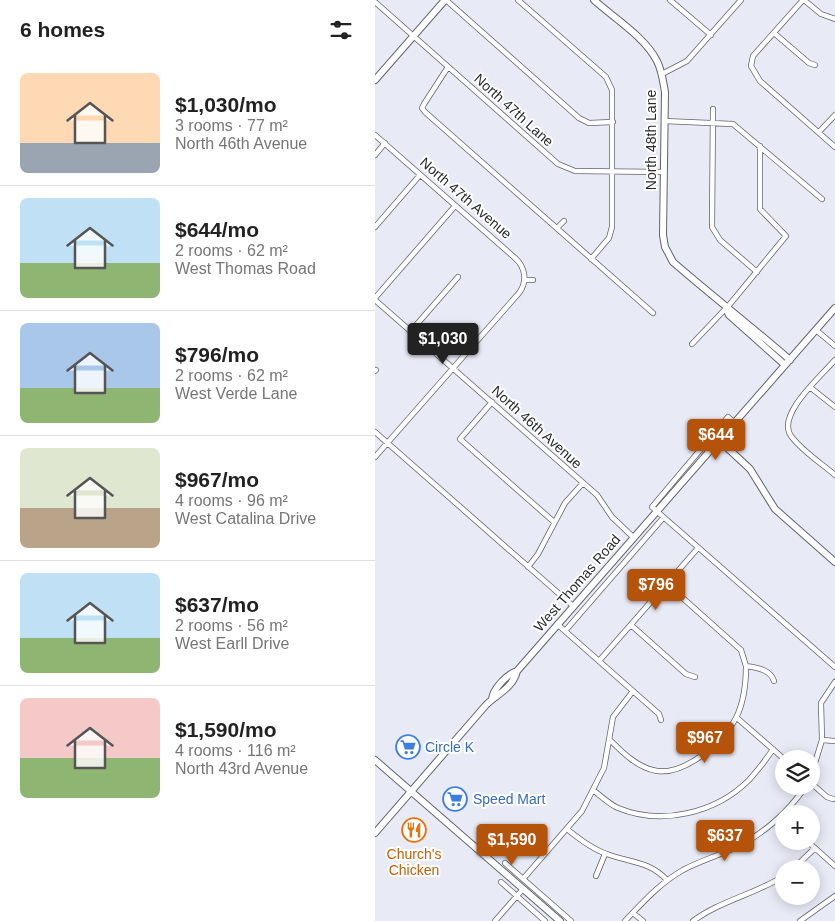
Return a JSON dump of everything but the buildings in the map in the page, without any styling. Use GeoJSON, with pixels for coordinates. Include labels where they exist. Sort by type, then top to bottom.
{"type":"FeatureCollection","features":[{"type":"Feature","properties":{"kind":"main road"},"geometry":{"type":"LineString","coordinates":[[375,80],[379,71],[414,36],[445,0]]}},
{"type":"Feature","properties":{"kind":"main road","name":"North 48th Lane"},"geometry":{"type":"LineString","coordinates":[[594,0],[639,39],[656,59],[662,74],[665,92],[661,248],[673,262],[726,308],[747,323],[787,362]]}},
{"type":"Feature","properties":{"kind":"main road","name":"West Thomas Road"},"geometry":{"type":"LineString","coordinates":[[375,833],[492,698],[499,696],[515,678],[517,671],[557,624],[735,424],[835,308]]}},
{"type":"Feature","properties":{"kind":"main road"},"geometry":{"type":"LineString","coordinates":[[720,441],[750,469],[775,509],[835,562]]}},
{"type":"Feature","properties":{"kind":"main road"},"geometry":{"type":"LineString","coordinates":[[375,760],[560,921]]}},
{"type":"Feature","properties":{"kind":"street"},"geometry":{"type":"LineString","coordinates":[[445,0],[579,118],[589,123],[613,122]]}},
{"type":"Feature","properties":{"kind":"street"},"geometry":{"type":"LineString","coordinates":[[518,0],[606,77],[612,90],[613,171],[611,233],[591,259]]}},
{"type":"Feature","properties":{"kind":"street"},"geometry":{"type":"LineString","coordinates":[[670,0],[677,2],[711,35]]}},
{"type":"Feature","properties":{"kind":"street"},"geometry":{"type":"LineString","coordinates":[[662,74],[687,61],[741,0]]}},
{"type":"Feature","properties":{"kind":"street"},"geometry":{"type":"LineString","coordinates":[[835,19],[821,14],[804,0],[753,56],[751,66],[759,81],[835,147]]}},
{"type":"Feature","properties":{"kind":"street","name":"North 47th Lane"},"geometry":{"type":"LineString","coordinates":[[377,2],[558,164],[575,170],[663,172]]}},
{"type":"Feature","properties":{"kind":"street"},"geometry":{"type":"LineString","coordinates":[[774,33],[809,63],[815,65]]}},
{"type":"Feature","properties":{"kind":"street"},"geometry":{"type":"LineString","coordinates":[[448,67],[422,108],[653,313]]}},
{"type":"Feature","properties":{"kind":"street"},"geometry":{"type":"LineString","coordinates":[[713,109],[712,227],[720,240],[757,272]]}},
{"type":"Feature","properties":{"kind":"street"},"geometry":{"type":"LineString","coordinates":[[819,132],[835,115]]}},
{"type":"Feature","properties":{"kind":"street"},"geometry":{"type":"LineString","coordinates":[[664,120],[733,124],[822,200]]}},
{"type":"Feature","properties":{"kind":"street","name":"North 47th Avenue"},"geometry":{"type":"LineString","coordinates":[[375,135],[518,261],[522,267],[525,280]]}},
{"type":"Feature","properties":{"kind":"street"},"geometry":{"type":"LineString","coordinates":[[375,155],[385,143]]}},
{"type":"Feature","properties":{"kind":"street"},"geometry":{"type":"LineString","coordinates":[[693,344],[757,272],[786,236],[760,209],[760,146]]}},
{"type":"Feature","properties":{"kind":"street"},"geometry":{"type":"LineString","coordinates":[[375,227],[420,175]]}},
{"type":"Feature","properties":{"kind":"street"},"geometry":{"type":"LineString","coordinates":[[375,299],[455,206]]}},
{"type":"Feature","properties":{"kind":"street"},"geometry":{"type":"LineString","coordinates":[[557,228],[564,221]]}},
{"type":"Feature","properties":{"kind":"street"},"geometry":{"type":"LineString","coordinates":[[411,331],[458,277]]}},
{"type":"Feature","properties":{"kind":"street"},"geometry":{"type":"LineString","coordinates":[[375,457],[522,289],[525,280],[533,280]]}},
{"type":"Feature","properties":{"kind":"street","name":"North 46th Avenue"},"geometry":{"type":"LineString","coordinates":[[375,299],[583,483],[602,501],[612,518],[633,537]]}},
{"type":"Feature","properties":{"kind":"street"},"geometry":{"type":"LineString","coordinates":[[481,325],[487,330]]}},
{"type":"Feature","properties":{"kind":"street"},"geometry":{"type":"LineString","coordinates":[[816,330],[835,346]]}},
{"type":"Feature","properties":{"kind":"street"},"geometry":{"type":"LineString","coordinates":[[835,360],[793,408],[787,419],[788,430],[795,440],[835,475]]}},
{"type":"Feature","properties":{"kind":"street"},"geometry":{"type":"LineString","coordinates":[[811,388],[835,407]]}},
{"type":"Feature","properties":{"kind":"street"},"geometry":{"type":"LineString","coordinates":[[491,402],[460,439],[554,522]]}},
{"type":"Feature","properties":{"kind":"street","name":"West Thomas Road"},"geometry":{"type":"LineString","coordinates":[[656,511],[651,505],[728,418],[735,424]]}},
{"type":"Feature","properties":{"kind":"street"},"geometry":{"type":"LineString","coordinates":[[375,432],[573,606]]}},
{"type":"Feature","properties":{"kind":"street"},"geometry":{"type":"LineString","coordinates":[[528,567],[539,554],[554,522],[567,501],[583,483]]}},
{"type":"Feature","properties":{"kind":"street"},"geometry":{"type":"LineString","coordinates":[[656,511],[835,667]]}},
{"type":"Feature","properties":{"kind":"street","name":"West Thomas Road"},"geometry":{"type":"LineString","coordinates":[[565,631],[663,518]]}},
{"type":"Feature","properties":{"kind":"street"},"geometry":{"type":"LineString","coordinates":[[599,661],[698,548]]}},
{"type":"Feature","properties":{"kind":"street"},"geometry":{"type":"LineString","coordinates":[[609,740],[627,757],[642,766],[657,771],[672,771],[709,751],[725,735],[737,718],[744,692],[746,666],[741,650],[667,584]]}},
{"type":"Feature","properties":{"kind":"street"},"geometry":{"type":"LineString","coordinates":[[557,624],[659,714],[661,720]]}},
{"type":"Feature","properties":{"kind":"street"},"geometry":{"type":"LineString","coordinates":[[631,625],[686,674],[695,677]]}},
{"type":"Feature","properties":{"kind":"street"},"geometry":{"type":"LineString","coordinates":[[746,666],[765,671],[772,676],[774,681]]}},
{"type":"Feature","properties":{"kind":"street"},"geometry":{"type":"LineString","coordinates":[[818,750],[821,740],[821,703],[823,696],[835,682]]}},
{"type":"Feature","properties":{"kind":"street"},"geometry":{"type":"LineString","coordinates":[[523,879],[582,811],[604,768],[609,728],[613,717],[633,691]]}},
{"type":"Feature","properties":{"kind":"street"},"geometry":{"type":"LineString","coordinates":[[593,790],[618,808],[649,816],[679,816],[712,805],[749,780],[773,750],[737,718]]}},
{"type":"Feature","properties":{"kind":"street"},"geometry":{"type":"LineString","coordinates":[[762,739],[768,734]]}},
{"type":"Feature","properties":{"kind":"street"},"geometry":{"type":"LineString","coordinates":[[821,740],[835,741]]}},
{"type":"Feature","properties":{"kind":"street"},"geometry":{"type":"LineString","coordinates":[[820,791],[827,797],[833,798]]}},
{"type":"Feature","properties":{"kind":"street"},"geometry":{"type":"LineString","coordinates":[[789,805],[798,795]]}},
{"type":"Feature","properties":{"kind":"street"},"geometry":{"type":"LineString","coordinates":[[625,921],[667,880],[696,864],[742,844],[775,820]]}},
{"type":"Feature","properties":{"kind":"street"},"geometry":{"type":"LineString","coordinates":[[567,829],[605,854],[652,866],[667,880]]}},
{"type":"Feature","properties":{"kind":"street"},"geometry":{"type":"LineString","coordinates":[[802,860],[813,850]]}},
{"type":"Feature","properties":{"kind":"street"},"geometry":{"type":"LineString","coordinates":[[817,850],[835,866]]}},
{"type":"Feature","properties":{"kind":"street"},"geometry":{"type":"LineString","coordinates":[[596,876],[605,854]]}},
{"type":"Feature","properties":{"kind":"street"},"geometry":{"type":"LineString","coordinates":[[505,863],[571,921]]}},
{"type":"Feature","properties":{"kind":"street"},"geometry":{"type":"LineString","coordinates":[[693,921],[703,914],[775,881]]}},
{"type":"Feature","properties":{"kind":"street"},"geometry":{"type":"LineString","coordinates":[[501,882],[545,921]]}},
{"type":"Feature","properties":{"kind":"street"},"geometry":{"type":"LineString","coordinates":[[495,921],[523,889]]}},
{"type":"Feature","properties":{"kind":"street"},"geometry":{"type":"LineString","coordinates":[[800,921],[835,896]]}},
{"type":"Feature","properties":{"kind":"street"},"geometry":{"type":"LineString","coordinates":[[633,913],[643,921]]}},
{"type":"Feature","properties":{"kind":"place","name":"Circle K"},"geometry":{"type":"Point","coordinates":[408,747]}},
{"type":"Feature","properties":{"kind":"place","name":"Speed Mart"},"geometry":{"type":"Point","coordinates":[455,799]}},
{"type":"Feature","properties":{"kind":"place","name":"Church's Chicken"},"geometry":{"type":"Point","coordinates":[414,830]}}]}
